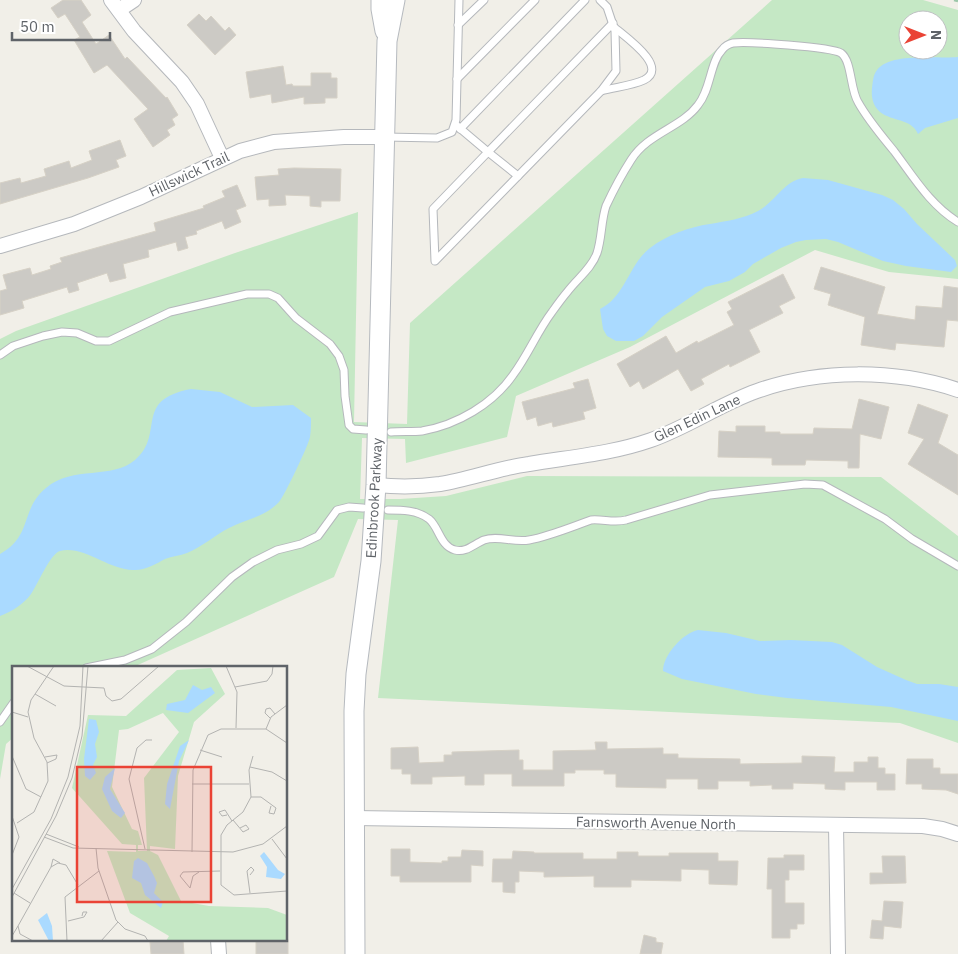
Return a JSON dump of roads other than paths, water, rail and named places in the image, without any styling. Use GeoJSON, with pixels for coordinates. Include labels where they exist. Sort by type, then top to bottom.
{"type":"FeatureCollection","features":[{"type":"Feature","properties":{"kind":"street"},"geometry":{"type":"LineString","coordinates":[[134,0],[115,5],[148,47],[182,82],[197,104],[222,158]]}},
{"type":"Feature","properties":{"kind":"street","name":"Edinbrook Parkway"},"geometry":{"type":"LineString","coordinates":[[381,0],[387,41]]}},
{"type":"Feature","properties":{"kind":"street","name":"Edinbrook Parkway"},"geometry":{"type":"LineString","coordinates":[[355,954],[356,674],[370,561],[376,485],[387,41],[395,0]]}},
{"type":"Feature","properties":{"kind":"street","name":"Hillswick Trail"},"geometry":{"type":"LineString","coordinates":[[0,246],[74,224],[141,197],[240,151],[274,142],[344,137],[385,137]]}},
{"type":"Feature","properties":{"kind":"street","name":"Glen Edin Lane"},"geometry":{"type":"LineString","coordinates":[[376,485],[397,487],[440,484],[528,464],[612,451],[651,440],[687,425],[721,406],[758,391],[795,381],[834,375],[873,375],[912,379],[958,390]]}},
{"type":"Feature","properties":{"kind":"street","name":"Farnsworth Avenue North"},"geometry":{"type":"LineString","coordinates":[[354,818],[923,826],[958,834]]}},
{"type":"Feature","properties":{"kind":"street"},"geometry":{"type":"LineString","coordinates":[[836,825],[838,954]]}},
{"type":"Feature","properties":{"kind":"lane"},"geometry":{"type":"LineString","coordinates":[[459,0],[458,127],[518,176]]}},
{"type":"Feature","properties":{"kind":"lane"},"geometry":{"type":"LineString","coordinates":[[458,25],[484,0]]}},
{"type":"Feature","properties":{"kind":"lane"},"geometry":{"type":"LineString","coordinates":[[457,79],[535,0]]}},
{"type":"Feature","properties":{"kind":"lane"},"geometry":{"type":"LineString","coordinates":[[385,137],[437,138],[452,132],[585,0]]}},
{"type":"Feature","properties":{"kind":"lane"},"geometry":{"type":"LineString","coordinates":[[600,0],[609,3],[613,25],[616,71],[601,91],[436,261],[433,209],[613,25]]}},
{"type":"Feature","properties":{"kind":"lane"},"geometry":{"type":"LineString","coordinates":[[601,91],[645,80],[652,71],[648,57],[613,25]]}},
{"type":"Feature","properties":{"kind":"lane"},"geometry":{"type":"LineString","coordinates":[[392,432],[422,430],[447,424],[486,404],[504,388],[548,317],[592,263],[597,253],[606,207],[632,158],[649,140],[690,115],[696,108],[706,91],[720,50],[728,45],[748,43],[778,45],[831,50],[843,54],[848,62],[854,93],[876,128],[924,192],[936,205],[958,222]]}},
{"type":"Feature","properties":{"kind":"lane"},"geometry":{"type":"LineString","coordinates":[[0,355],[13,346],[62,332],[77,333],[96,342],[109,341],[170,312],[247,294],[268,294],[278,298],[296,318],[330,344],[339,356],[344,370],[349,425],[353,429],[366,430]]}},
{"type":"Feature","properties":{"kind":"lane"},"geometry":{"type":"LineString","coordinates":[[388,510],[411,511],[429,519],[439,537],[448,546],[455,550],[463,550],[484,540],[500,538],[517,541],[529,540],[591,520],[615,522],[626,520],[710,495],[805,484],[823,485],[885,519],[912,539],[958,566]]}},
{"type":"Feature","properties":{"kind":"lane"},"geometry":{"type":"LineString","coordinates":[[96,666],[125,660],[152,649],[186,622],[208,598],[232,577],[253,562],[277,550],[301,544],[318,536],[337,510],[349,507],[363,508]]}},
{"type":"Feature","properties":{"kind":"lane"},"geometry":{"type":"LineString","coordinates":[[0,722],[12,705]]}},
{"type":"Feature","properties":{"kind":"water"},"geometry":{"type":"Polygon","coordinates":[[[948,57],[958,57],[958,118],[925,128],[918,134],[911,125],[885,115],[876,107],[872,95],[873,78],[877,70],[884,64],[898,60],[948,60],[948,57]]]}},
{"type":"Feature","properties":{"kind":"water"},"geometry":{"type":"Polygon","coordinates":[[[803,178],[828,180],[882,195],[893,200],[955,260],[957,266],[951,272],[906,266],[883,261],[838,242],[826,239],[796,242],[753,264],[745,272],[729,281],[705,287],[662,317],[643,336],[634,341],[616,341],[607,336],[603,329],[600,309],[615,297],[637,263],[650,248],[671,235],[686,229],[752,214],[764,207],[790,183],[803,178]]]}},
{"type":"Feature","properties":{"kind":"water"},"geometry":{"type":"Polygon","coordinates":[[[191,389],[220,392],[252,407],[293,405],[311,418],[309,442],[279,502],[268,511],[229,528],[193,550],[168,558],[150,567],[133,570],[124,569],[78,551],[60,551],[48,563],[28,598],[17,607],[0,616],[0,554],[17,539],[38,496],[57,481],[80,474],[115,470],[135,460],[144,450],[149,439],[152,419],[162,401],[173,394],[191,389]]]}},
{"type":"Feature","properties":{"kind":"water"},"geometry":{"type":"Polygon","coordinates":[[[698,630],[726,633],[760,641],[832,642],[842,645],[877,667],[917,684],[939,684],[958,687],[958,721],[891,707],[756,694],[682,679],[663,671],[666,658],[680,640],[698,630]]]}}]}
